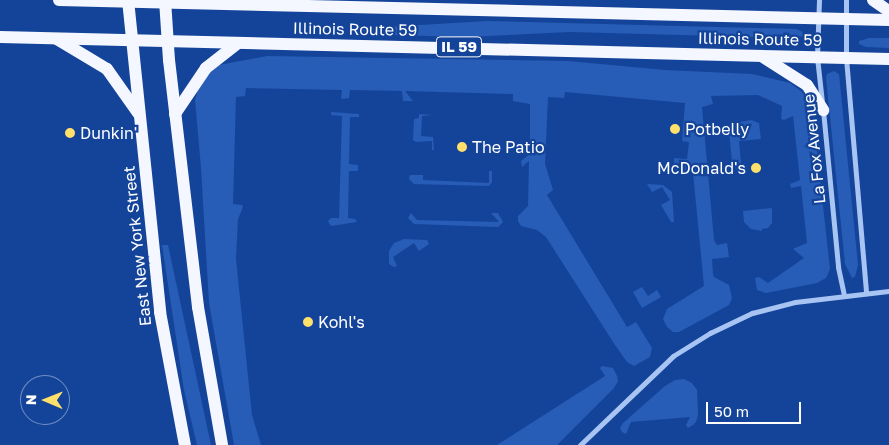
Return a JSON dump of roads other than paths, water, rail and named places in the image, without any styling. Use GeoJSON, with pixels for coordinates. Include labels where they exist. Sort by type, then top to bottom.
{"type":"FeatureCollection","features":[{"type":"Feature","properties":{"kind":"main road","name":"Illinois Route 59"},"geometry":{"type":"LineString","coordinates":[[60,0],[234,2],[889,20]]}},
{"type":"Feature","properties":{"kind":"main road"},"geometry":{"type":"LineString","coordinates":[[873,0],[889,11]]}},
{"type":"Feature","properties":{"kind":"main road","name":"East New York Street"},"geometry":{"type":"LineString","coordinates":[[128,1],[160,312],[185,445]]}},
{"type":"Feature","properties":{"kind":"main road"},"geometry":{"type":"LineString","coordinates":[[165,1],[175,114],[202,335],[222,445]]}},
{"type":"Feature","properties":{"kind":"main road","name":"Illinois Route 59"},"geometry":{"type":"LineString","coordinates":[[0,37],[889,59]]}},
{"type":"Feature","properties":{"kind":"main road"},"geometry":{"type":"LineString","coordinates":[[55,38],[106,69],[139,114]]}},
{"type":"Feature","properties":{"kind":"main road"},"geometry":{"type":"LineString","coordinates":[[175,114],[206,68],[237,44]]}},
{"type":"Feature","properties":{"kind":"main road"},"geometry":{"type":"LineString","coordinates":[[761,55],[807,85],[823,110]]}},
{"type":"Feature","properties":{"kind":"street","name":"La Fox Avenue"},"geometry":{"type":"LineString","coordinates":[[819,0],[817,57],[838,267],[844,295]]}},
{"type":"Feature","properties":{"kind":"street"},"geometry":{"type":"LineString","coordinates":[[846,0],[846,58],[866,292]]}},
{"type":"Feature","properties":{"kind":"street"},"geometry":{"type":"LineString","coordinates":[[580,445],[673,356],[710,333],[752,313],[795,302],[866,292],[889,291]]}},
{"type":"Feature","properties":{"kind":"place","name":"Potbelly"},"geometry":{"type":"Point","coordinates":[675,129]}},
{"type":"Feature","properties":{"kind":"place","name":"Dunkin'"},"geometry":{"type":"Point","coordinates":[70,133]}},
{"type":"Feature","properties":{"kind":"place","name":"The Patio"},"geometry":{"type":"Point","coordinates":[462,147]}},
{"type":"Feature","properties":{"kind":"place","name":"McDonald's"},"geometry":{"type":"Point","coordinates":[756,168]}},
{"type":"Feature","properties":{"kind":"place","name":"Kohl's"},"geometry":{"type":"Point","coordinates":[308,322]}}]}
